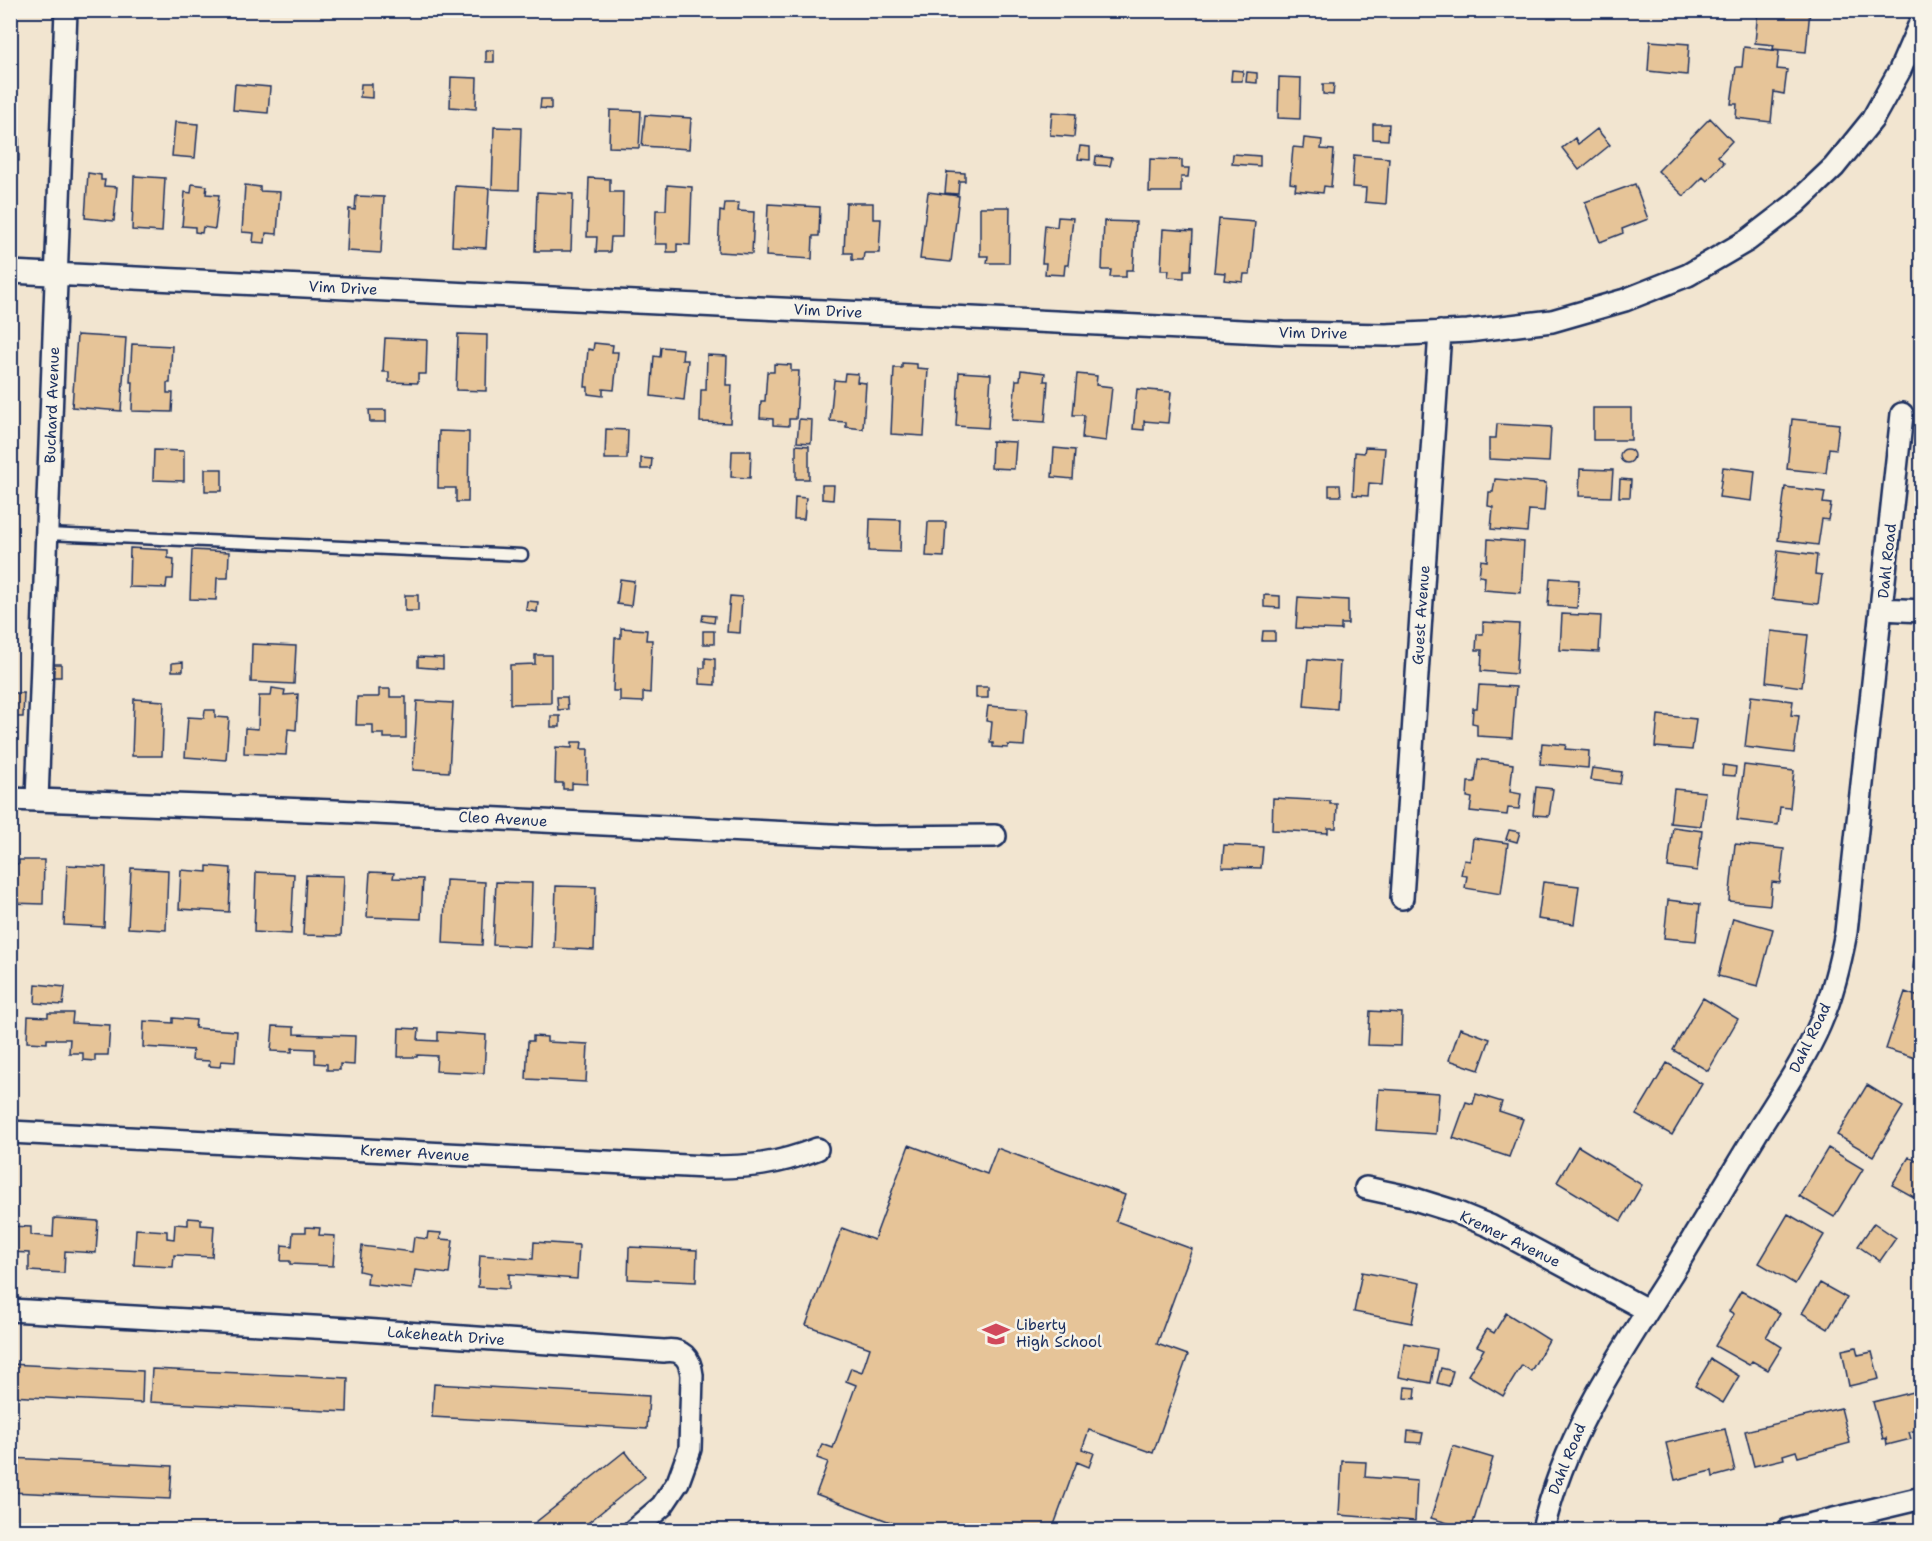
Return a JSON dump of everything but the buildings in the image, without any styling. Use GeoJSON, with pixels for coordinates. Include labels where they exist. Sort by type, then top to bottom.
{"type":"FeatureCollection","features":[{"type":"Feature","properties":{"kind":"street","name":"Buchard Avenue"},"geometry":{"type":"LineString","coordinates":[[37,800],[66,10]]}},
{"type":"Feature","properties":{"kind":"street","name":"Vim Drive"},"geometry":{"type":"LineString","coordinates":[[10,272],[1284,333],[1386,335],[1468,331],[1552,321],[1625,300],[1688,275],[1748,240],[1796,204],[1834,167],[1872,120],[1900,70],[1922,20]]}},
{"type":"Feature","properties":{"kind":"street","name":"Guest Avenue"},"geometry":{"type":"LineString","coordinates":[[1402,898],[1440,332]]}},
{"type":"Feature","properties":{"kind":"street","name":"Dahl Road"},"geometry":{"type":"LineString","coordinates":[[1543,1530],[1555,1483],[1580,1425],[1608,1372],[1788,1081],[1820,1025],[1832,991],[1846,932],[1902,414]]}},
{"type":"Feature","properties":{"kind":"street"},"geometry":{"type":"LineString","coordinates":[[1882,609],[1922,611]]}},
{"type":"Feature","properties":{"kind":"street","name":"Cleo Avenue"},"geometry":{"type":"LineString","coordinates":[[10,799],[346,811],[872,837],[995,836]]}},
{"type":"Feature","properties":{"kind":"street","name":"Kremer Avenue"},"geometry":{"type":"LineString","coordinates":[[10,1132],[706,1167],[764,1165],[790,1160],[817,1149]]}},
{"type":"Feature","properties":{"kind":"street","name":"Kremer Avenue"},"geometry":{"type":"LineString","coordinates":[[1366,1188],[1408,1197],[1454,1211],[1490,1226],[1647,1310]]}},
{"type":"Feature","properties":{"kind":"street","name":"Lakeheath Drive"},"geometry":{"type":"LineString","coordinates":[[10,1310],[672,1350],[683,1354],[691,1364],[690,1449],[678,1482],[662,1506],[634,1530]]}},
{"type":"Feature","properties":{"kind":"street"},"geometry":{"type":"LineString","coordinates":[[1788,1530],[1922,1498]]}},
{"type":"Feature","properties":{"kind":"lane"},"geometry":{"type":"LineString","coordinates":[[47,534],[522,555]]}},
{"type":"Feature","properties":{"kind":"place","name":"Liberty High School"},"geometry":{"type":"Point","coordinates":[996,1334]}}]}
